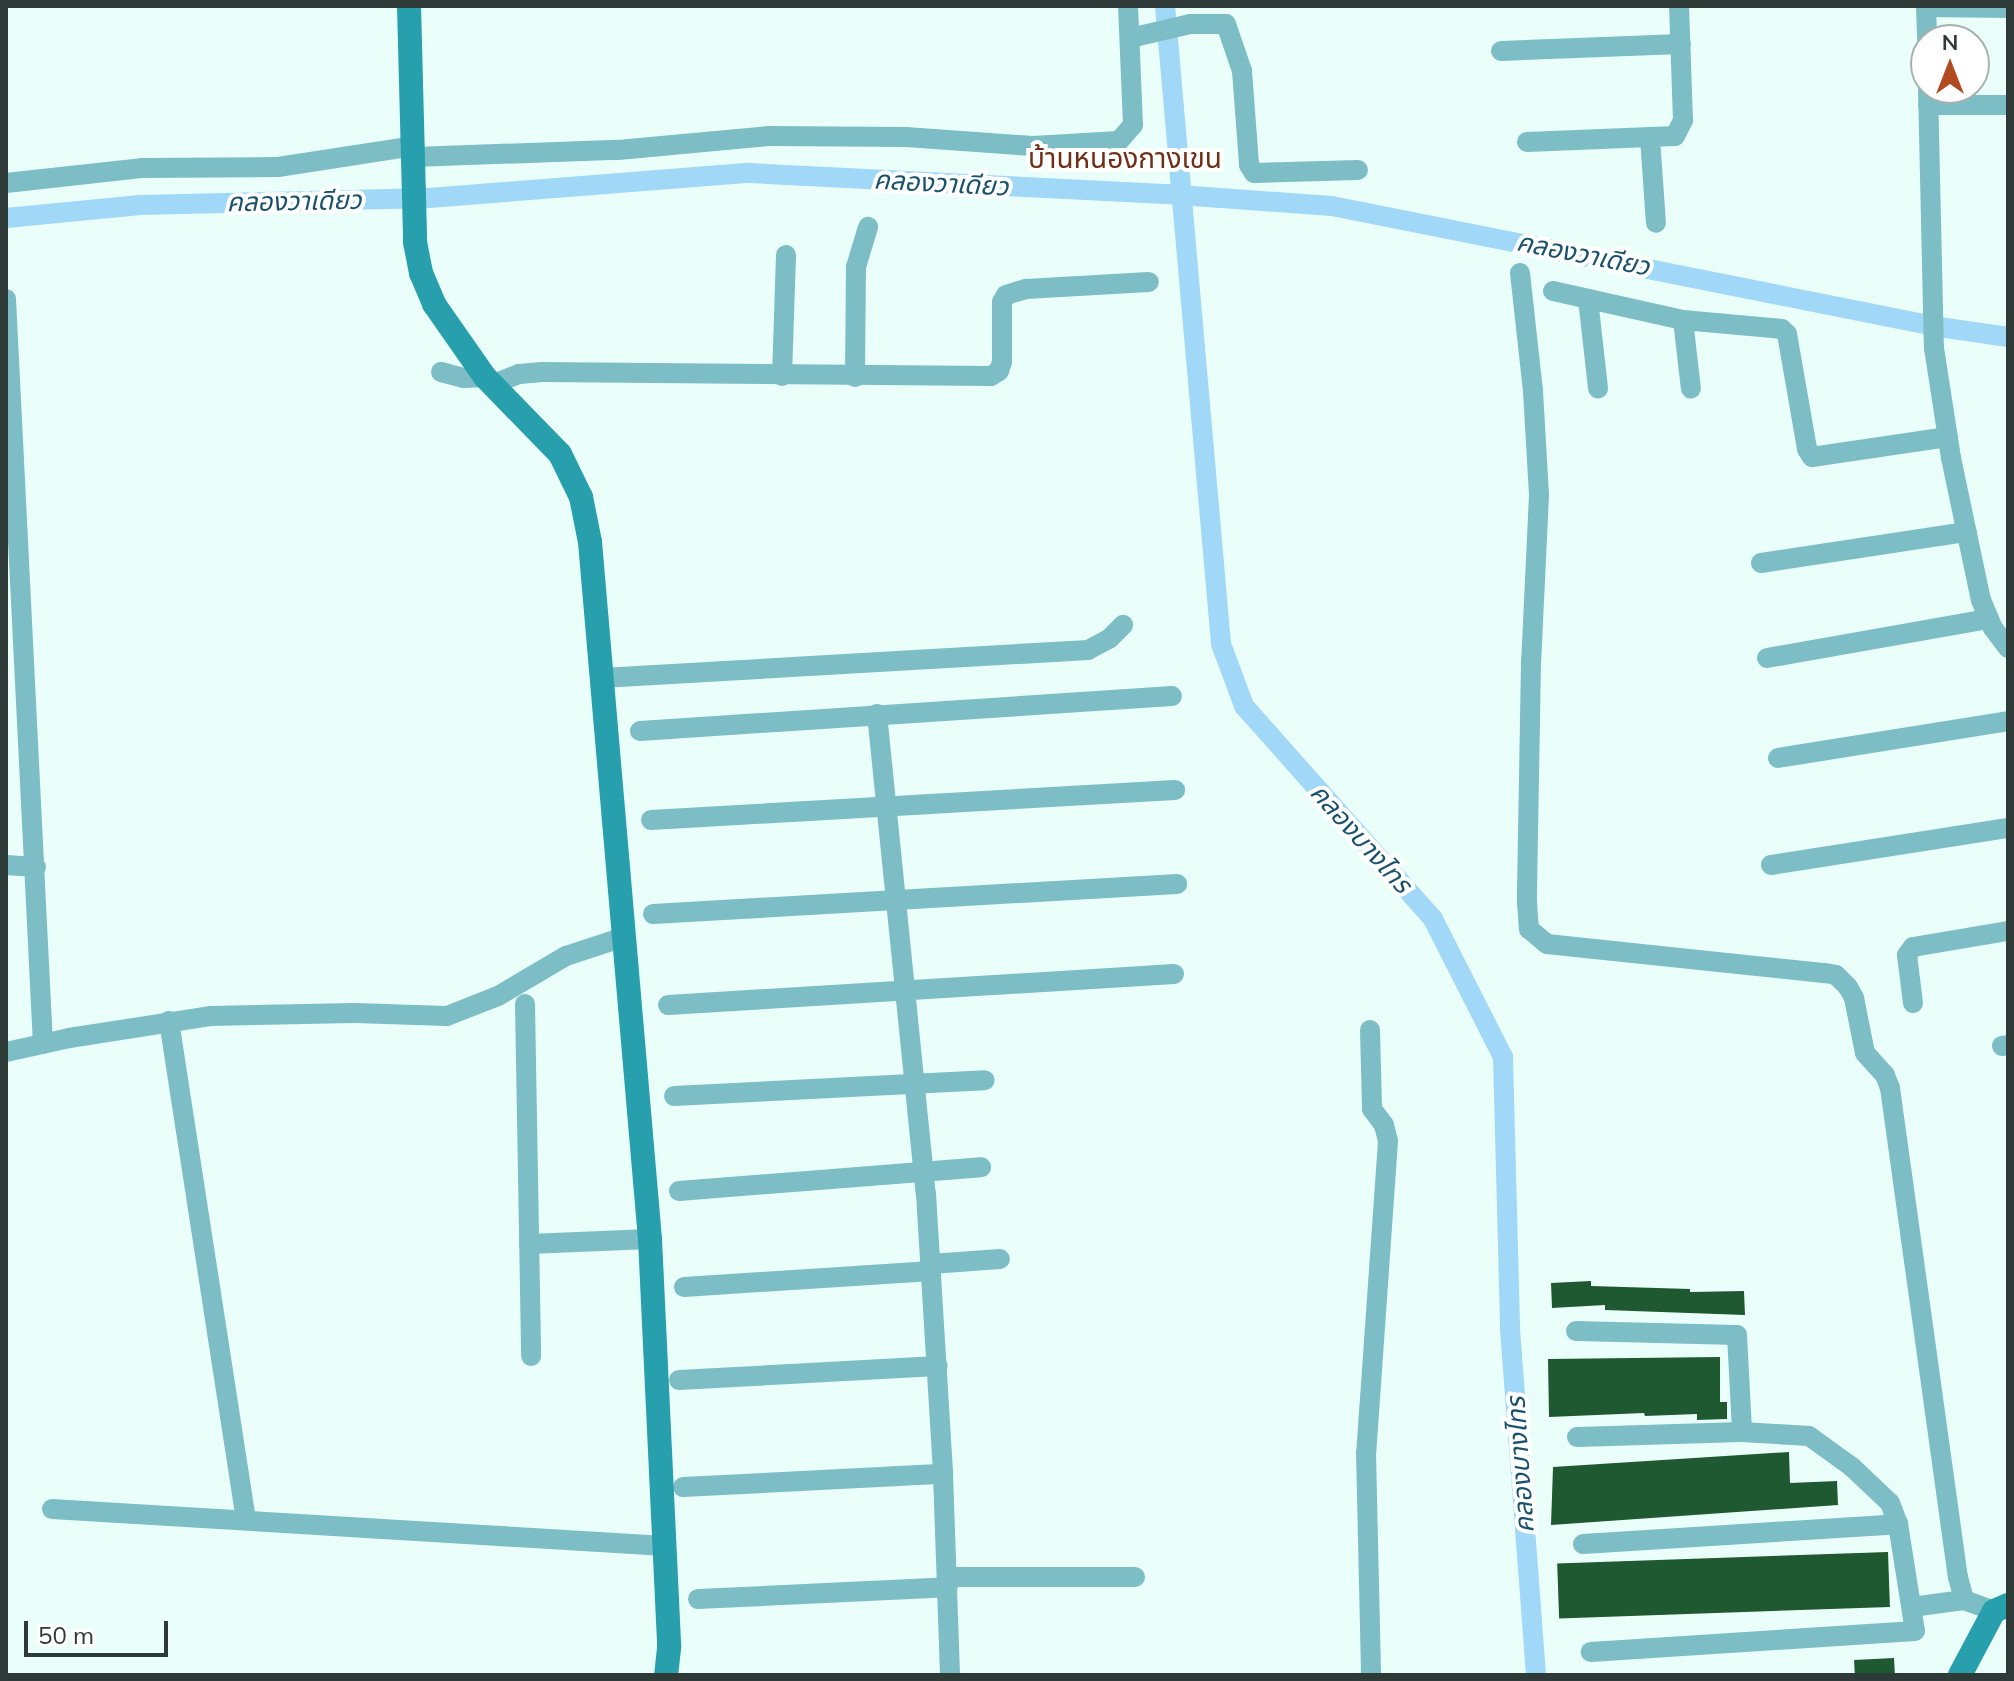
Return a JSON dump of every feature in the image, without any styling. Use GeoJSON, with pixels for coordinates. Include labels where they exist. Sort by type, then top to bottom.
{"type":"FeatureCollection","features":[{"type":"Feature","properties":{"kind":"street"},"geometry":{"type":"LineString","coordinates":[[409,6],[414,210],[421,273],[434,304],[489,380],[560,454],[581,497],[590,542],[650,1239],[665,1546],[666,1675]]}},
{"type":"Feature","properties":{"kind":"street"},"geometry":{"type":"LineString","coordinates":[[6,183],[141,168],[278,167],[618,150],[770,136],[906,137],[1033,146],[1119,141],[1133,125],[1139,34],[1128,6]]}},
{"type":"Feature","properties":{"kind":"street"},"geometry":{"type":"LineString","coordinates":[[1527,142],[1675,136],[1683,120],[1679,6]]}},
{"type":"Feature","properties":{"kind":"street"},"geometry":{"type":"LineString","coordinates":[[1926,7],[2008,8]]}},
{"type":"Feature","properties":{"kind":"street"},"geometry":{"type":"LineString","coordinates":[[1139,34],[1190,24],[1226,24],[1242,71],[1249,165],[1254,173],[1358,170]]}},
{"type":"Feature","properties":{"kind":"street"},"geometry":{"type":"LineString","coordinates":[[1501,51],[1681,44]]}},
{"type":"Feature","properties":{"kind":"street"},"geometry":{"type":"LineString","coordinates":[[1767,658],[2000,633],[1981,600],[1948,437],[1934,348],[1928,104]]}},
{"type":"Feature","properties":{"kind":"street"},"geometry":{"type":"LineString","coordinates":[[1650,138],[1656,223]]}},
{"type":"Feature","properties":{"kind":"street"},"geometry":{"type":"LineString","coordinates":[[855,377],[856,267],[868,227]]}},
{"type":"Feature","properties":{"kind":"street"},"geometry":{"type":"LineString","coordinates":[[782,376],[786,255]]}},
{"type":"Feature","properties":{"kind":"street"},"geometry":{"type":"LineString","coordinates":[[1520,273],[1533,391],[1539,495],[1531,662],[1529,929],[1547,944],[1825,973],[1836,975],[1848,987],[1854,998],[1865,1053],[1885,1075],[1890,1088],[1935,1428],[1964,1600]]}},
{"type":"Feature","properties":{"kind":"street"},"geometry":{"type":"LineString","coordinates":[[441,372],[489,380],[540,372],[991,376],[999,371],[1002,362],[1002,302],[1006,295],[1026,289],[1149,282]]}},
{"type":"Feature","properties":{"kind":"street"},"geometry":{"type":"LineString","coordinates":[[1553,291],[1683,320],[1782,329],[1787,334],[1807,449],[1812,457],[1948,437]]}},
{"type":"Feature","properties":{"kind":"street"},"geometry":{"type":"LineString","coordinates":[[6,299],[9,440],[36,867],[43,1044]]}},
{"type":"Feature","properties":{"kind":"street"},"geometry":{"type":"LineString","coordinates":[[1588,299],[1598,388]]}},
{"type":"Feature","properties":{"kind":"street"},"geometry":{"type":"LineString","coordinates":[[1683,320],[1691,389]]}},
{"type":"Feature","properties":{"kind":"street"},"geometry":{"type":"LineString","coordinates":[[1761,563],[1967,532]]}},
{"type":"Feature","properties":{"kind":"street"},"geometry":{"type":"LineString","coordinates":[[602,678],[1088,650],[1109,639],[1123,625]]}},
{"type":"Feature","properties":{"kind":"street"},"geometry":{"type":"LineString","coordinates":[[640,731],[1172,696]]}},
{"type":"Feature","properties":{"kind":"street"},"geometry":{"type":"LineString","coordinates":[[877,714],[924,1170],[938,1366],[950,1675]]}},
{"type":"Feature","properties":{"kind":"street"},"geometry":{"type":"LineString","coordinates":[[1778,758],[2008,721]]}},
{"type":"Feature","properties":{"kind":"street"},"geometry":{"type":"LineString","coordinates":[[651,820],[1175,790]]}},
{"type":"Feature","properties":{"kind":"street"},"geometry":{"type":"LineString","coordinates":[[1771,865],[2008,828]]}},
{"type":"Feature","properties":{"kind":"street"},"geometry":{"type":"LineString","coordinates":[[6,865],[36,867]]}},
{"type":"Feature","properties":{"kind":"street"},"geometry":{"type":"LineString","coordinates":[[653,914],[896,897],[1177,884]]}},
{"type":"Feature","properties":{"kind":"street"},"geometry":{"type":"LineString","coordinates":[[1913,1003],[1907,955],[1913,947],[2008,931]]}},
{"type":"Feature","properties":{"kind":"street"},"geometry":{"type":"LineString","coordinates":[[6,1052],[169,1021],[282,1014],[447,1016],[498,996],[566,956],[624,937]]}},
{"type":"Feature","properties":{"kind":"street"},"geometry":{"type":"LineString","coordinates":[[668,1005],[1174,974]]}},
{"type":"Feature","properties":{"kind":"street"},"geometry":{"type":"LineString","coordinates":[[525,1004],[531,1356]]}},
{"type":"Feature","properties":{"kind":"street"},"geometry":{"type":"LineString","coordinates":[[169,1021],[246,1520]]}},
{"type":"Feature","properties":{"kind":"street"},"geometry":{"type":"LineString","coordinates":[[1370,1030],[1372,1109],[1384,1125],[1388,1141],[1366,1452],[1371,1675]]}},
{"type":"Feature","properties":{"kind":"street"},"geometry":{"type":"LineString","coordinates":[[674,1096],[985,1080]]}},
{"type":"Feature","properties":{"kind":"street"},"geometry":{"type":"LineString","coordinates":[[679,1191],[981,1167]]}},
{"type":"Feature","properties":{"kind":"street"},"geometry":{"type":"LineString","coordinates":[[529,1244],[650,1239]]}},
{"type":"Feature","properties":{"kind":"street"},"geometry":{"type":"LineString","coordinates":[[684,1287],[1000,1259]]}},
{"type":"Feature","properties":{"kind":"street"},"geometry":{"type":"LineString","coordinates":[[1576,1331],[1737,1335],[1742,1432]]}},
{"type":"Feature","properties":{"kind":"street"},"geometry":{"type":"LineString","coordinates":[[679,1380],[938,1366]]}},
{"type":"Feature","properties":{"kind":"street"},"geometry":{"type":"LineString","coordinates":[[1577,1437],[1742,1432],[1809,1436],[1852,1467],[1890,1503],[1898,1524],[1915,1631],[1591,1652]]}},
{"type":"Feature","properties":{"kind":"street"},"geometry":{"type":"LineString","coordinates":[[683,1487],[943,1474]]}},
{"type":"Feature","properties":{"kind":"street"},"geometry":{"type":"LineString","coordinates":[[52,1509],[665,1546]]}},
{"type":"Feature","properties":{"kind":"street"},"geometry":{"type":"LineString","coordinates":[[1583,1544],[1898,1524]]}},
{"type":"Feature","properties":{"kind":"street"},"geometry":{"type":"LineString","coordinates":[[698,1599],[948,1582],[1135,1577]]}},
{"type":"Feature","properties":{"kind":"street"},"geometry":{"type":"LineString","coordinates":[[1912,1607],[1964,1600],[2001,1608],[1960,1675]]}},
{"type":"Feature","properties":{"kind":"building"},"geometry":{"type":"Polygon","coordinates":[[[1591,1281],[1591,1286],[1690,1289],[1690,1292],[1744,1291],[1745,1315],[1605,1310],[1605,1305],[1552,1308],[1551,1283],[1591,1281]]]}},
{"type":"Feature","properties":{"kind":"building"},"geometry":{"type":"Polygon","coordinates":[[[1720,1357],[1720,1402],[1727,1402],[1727,1419],[1697,1420],[1697,1414],[1645,1416],[1644,1413],[1549,1417],[1548,1359],[1720,1357]]]}},
{"type":"Feature","properties":{"kind":"building"},"geometry":{"type":"Polygon","coordinates":[[[1789,1452],[1790,1483],[1837,1481],[1838,1505],[1551,1525],[1553,1467],[1789,1452]]]}},
{"type":"Feature","properties":{"kind":"building"},"geometry":{"type":"Polygon","coordinates":[[[1888,1552],[1890,1607],[1559,1619],[1557,1564],[1888,1552]]]}},
{"type":"Feature","properties":{"kind":"building"},"geometry":{"type":"Polygon","coordinates":[[[1894,1658],[1895,1675],[1855,1675],[1854,1660],[1894,1658]]]}},
{"type":"Feature","properties":{"kind":"waterway","name":"คลองบางไทร"},"geometry":{"type":"LineString","coordinates":[[1165,6],[1221,644],[1244,706],[1433,919],[1503,1057],[1510,1329],[1536,1675]]}},
{"type":"Feature","properties":{"kind":"waterway","name":"คลองวาเดียว"},"geometry":{"type":"LineString","coordinates":[[6,218],[140,205],[429,198],[749,173],[1179,195],[1332,206],[1939,327],[2008,337]]}},
{"type":"Feature","properties":{"kind":"district","name":"บ้านหนองกางเขน"},"geometry":{"type":"Point","coordinates":[1125,158]}}]}
